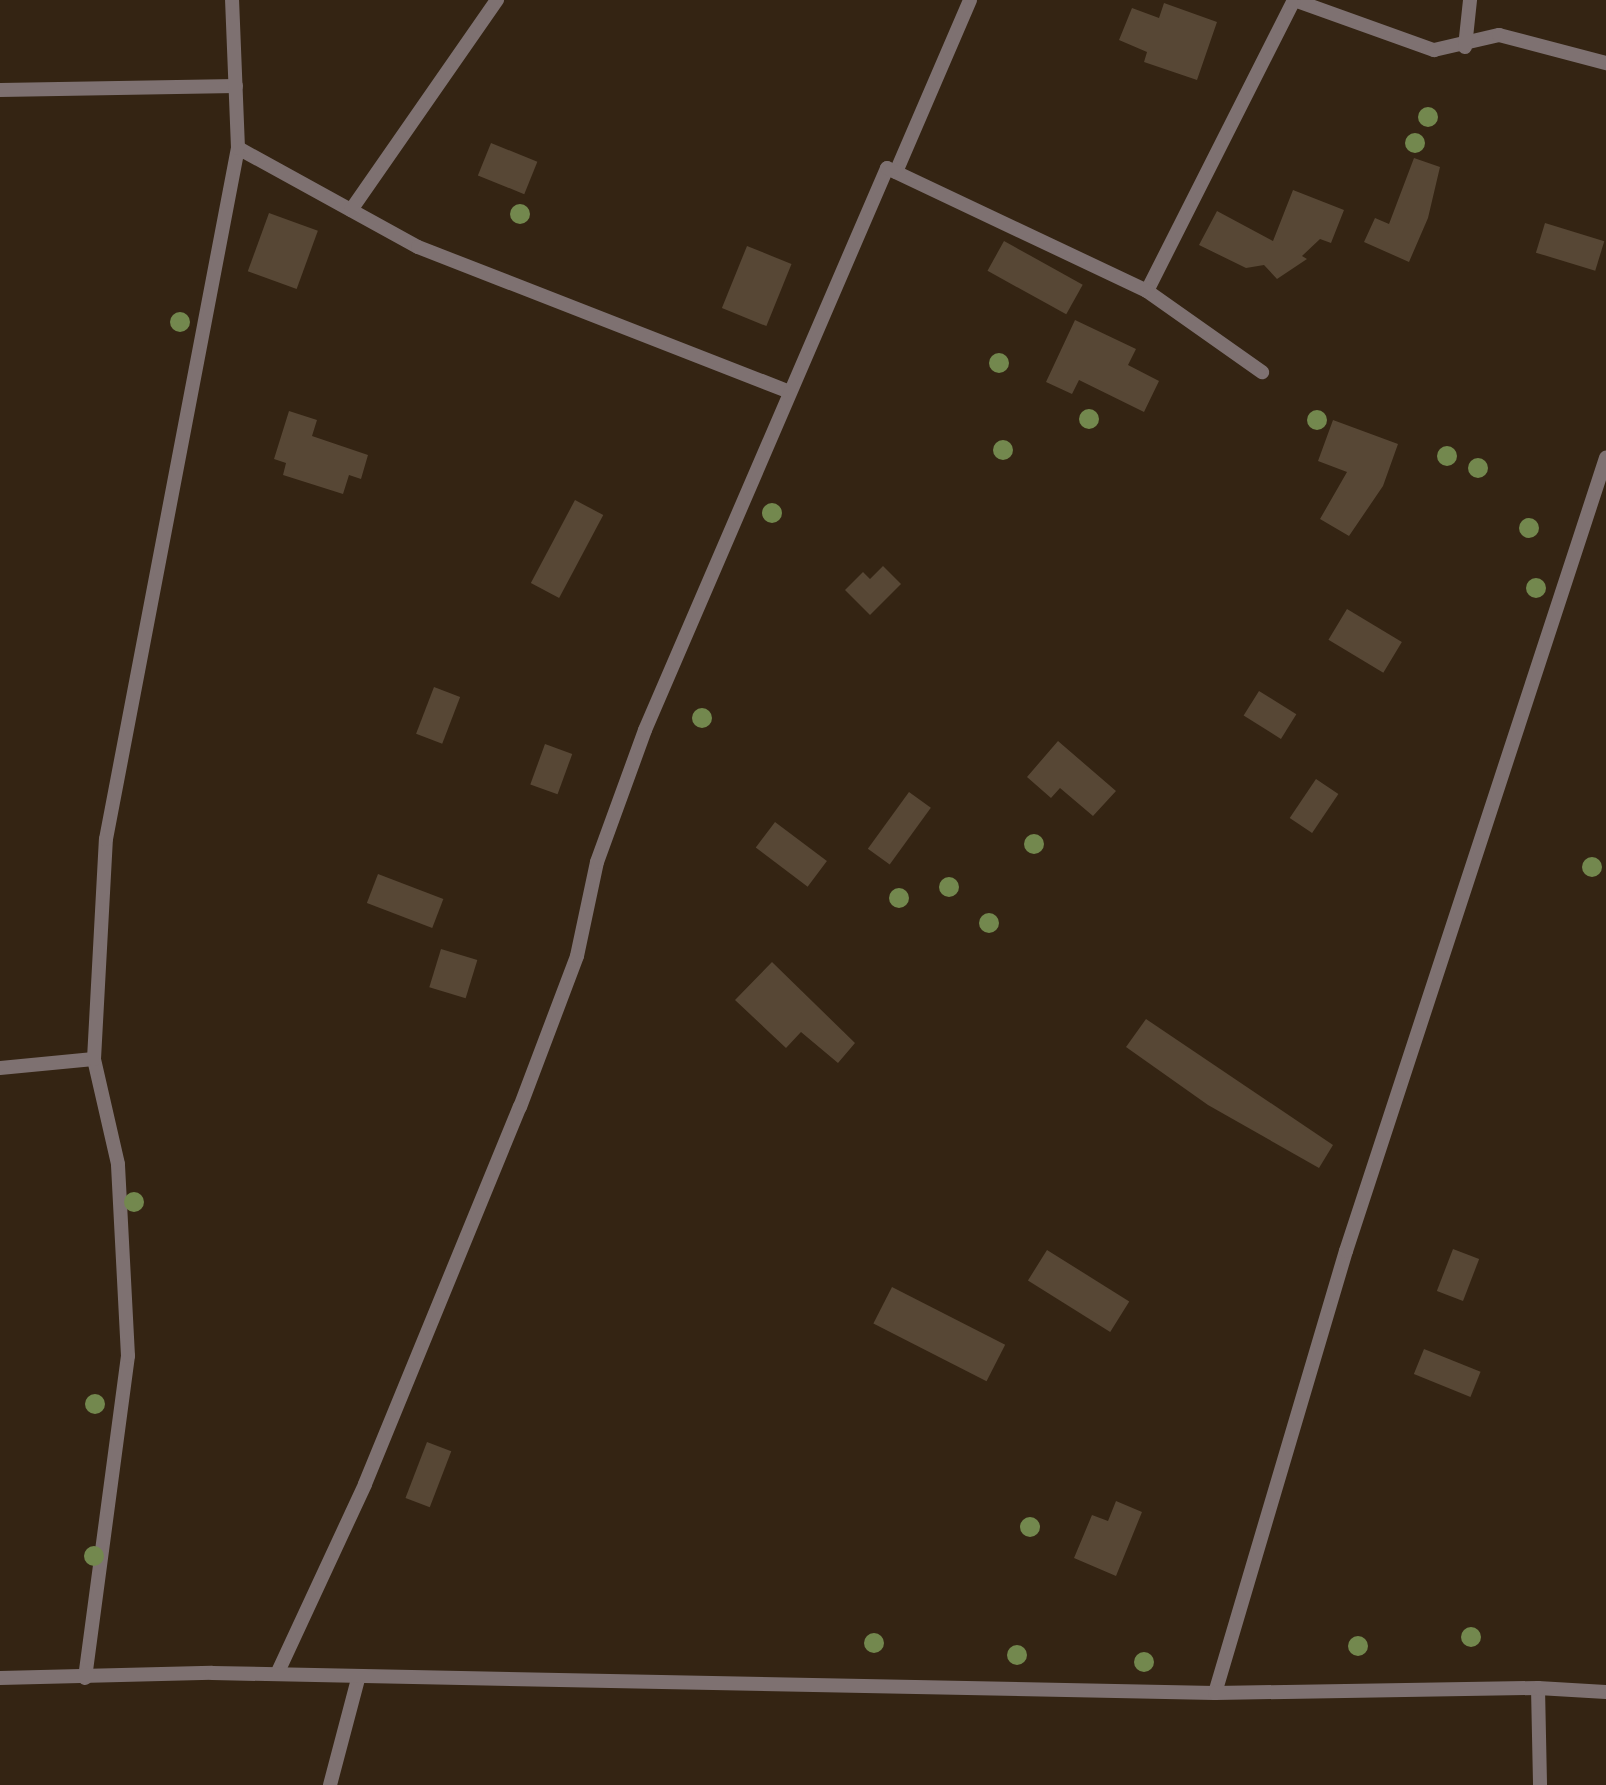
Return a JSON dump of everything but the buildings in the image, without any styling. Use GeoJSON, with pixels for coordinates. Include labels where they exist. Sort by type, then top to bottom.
{"type":"FeatureCollection","features":[{"type":"Feature","properties":{"kind":"street"},"geometry":{"type":"LineString","coordinates":[[85,1678],[128,1356],[118,1164],[94,1059],[106,839],[238,148],[232,0]]}},
{"type":"Feature","properties":{"kind":"street"},"geometry":{"type":"LineString","coordinates":[[351,210],[497,0]]}},
{"type":"Feature","properties":{"kind":"street"},"geometry":{"type":"LineString","coordinates":[[896,172],[970,0]]}},
{"type":"Feature","properties":{"kind":"street"},"geometry":{"type":"LineString","coordinates":[[1147,291],[1294,0],[1434,50],[1465,47],[1499,35],[1606,64]]}},
{"type":"Feature","properties":{"kind":"street"},"geometry":{"type":"LineString","coordinates":[[1465,47],[1470,0]]}},
{"type":"Feature","properties":{"kind":"street"},"geometry":{"type":"LineString","coordinates":[[0,90],[236,86]]}},
{"type":"Feature","properties":{"kind":"street"},"geometry":{"type":"LineString","coordinates":[[238,148],[418,247],[788,390]]}},
{"type":"Feature","properties":{"kind":"street"},"geometry":{"type":"LineString","coordinates":[[276,1674],[365,1484],[520,1107],[577,956],[597,862],[641,742],[788,390],[887,168],[1147,291],[1262,372]]}},
{"type":"Feature","properties":{"kind":"street"},"geometry":{"type":"LineString","coordinates":[[1215,1693],[1346,1251],[1606,458]]}},
{"type":"Feature","properties":{"kind":"street"},"geometry":{"type":"LineString","coordinates":[[0,1068],[94,1059]]}},
{"type":"Feature","properties":{"kind":"street"},"geometry":{"type":"LineString","coordinates":[[0,1678],[276,1674],[358,1679],[1215,1693],[1538,1688],[1606,1692]]}},
{"type":"Feature","properties":{"kind":"street"},"geometry":{"type":"LineString","coordinates":[[330,1785],[358,1679]]}},
{"type":"Feature","properties":{"kind":"street"},"geometry":{"type":"LineString","coordinates":[[1538,1688],[1541,1785]]}}]}
